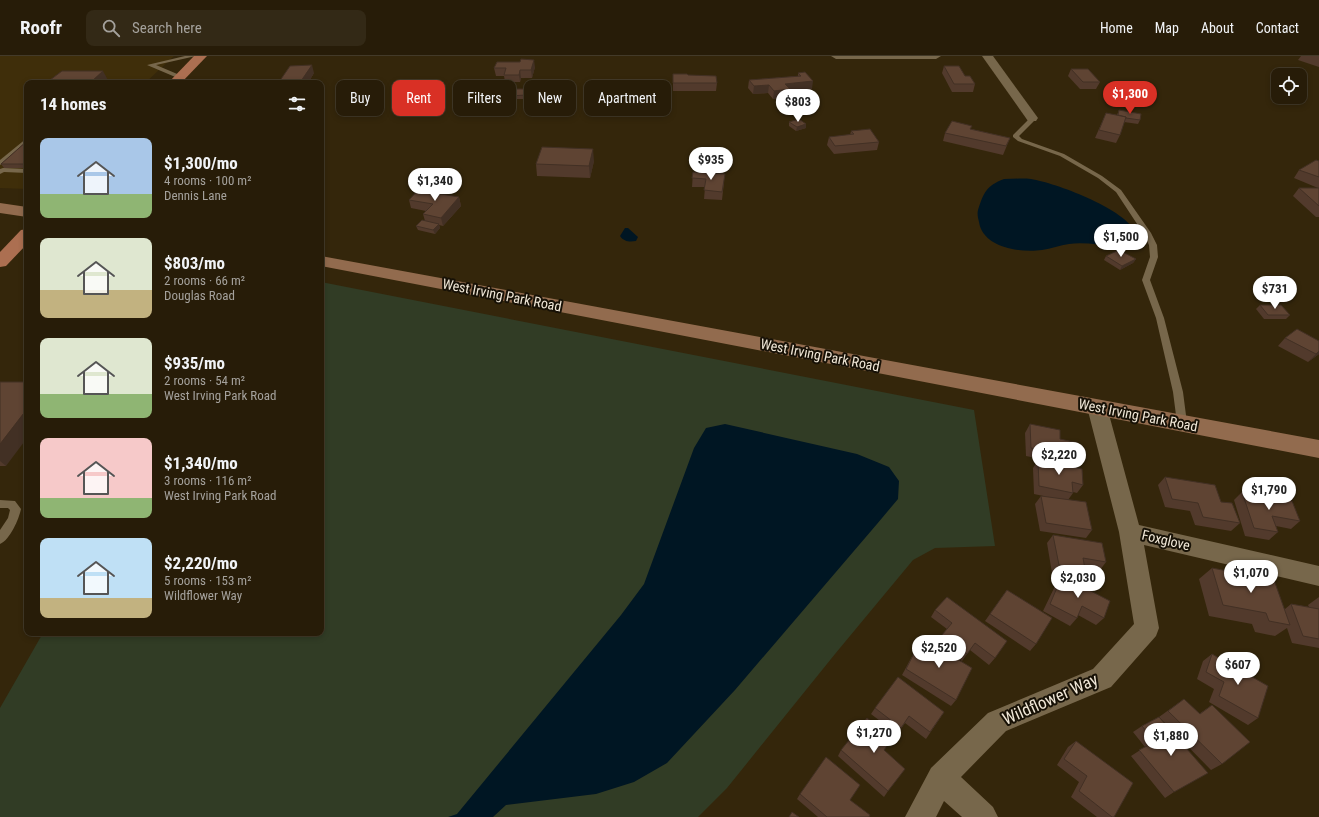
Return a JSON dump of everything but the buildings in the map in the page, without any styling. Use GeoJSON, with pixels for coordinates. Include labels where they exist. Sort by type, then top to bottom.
{"type":"FeatureCollection","features":[{"type":"Feature","properties":{"kind":"main road"},"geometry":{"type":"LineString","coordinates":[[177,80],[201,56]]}},
{"type":"Feature","properties":{"kind":"main road"},"geometry":{"type":"LineString","coordinates":[[0,208],[24,212]]}},
{"type":"Feature","properties":{"kind":"main road"},"geometry":{"type":"LineString","coordinates":[[0,262],[24,237]]}},
{"type":"Feature","properties":{"kind":"main road","name":"West Irving Park Road"},"geometry":{"type":"LineString","coordinates":[[324,262],[1319,450]]}},
{"type":"Feature","properties":{"kind":"street"},"geometry":{"type":"LineString","coordinates":[[836,56],[936,56]]}},
{"type":"Feature","properties":{"kind":"street"},"geometry":{"type":"LineString","coordinates":[[987,56],[1032,118]]}},
{"type":"Feature","properties":{"kind":"street","name":"Wildflower Way"},"geometry":{"type":"LineString","coordinates":[[920,817],[941,778],[997,722],[1102,678],[1147,628],[1130,532],[1097,407]]}},
{"type":"Feature","properties":{"kind":"street","name":"Foxglove"},"geometry":{"type":"LineString","coordinates":[[1130,532],[1319,576]]}},
{"type":"Feature","properties":{"kind":"street"},"geometry":{"type":"LineString","coordinates":[[941,778],[983,817]]}},
{"type":"Feature","properties":{"kind":"lane"},"geometry":{"type":"LineString","coordinates":[[177,80],[150,64],[193,56]]}},
{"type":"Feature","properties":{"kind":"lane"},"geometry":{"type":"LineString","coordinates":[[1032,118],[1028,125],[1016,136],[1020,140],[1062,155],[1100,177],[1119,191],[1147,233],[1153,245],[1154,257],[1146,280],[1160,318],[1178,392],[1182,423]]}},
{"type":"Feature","properties":{"kind":"lane"},"geometry":{"type":"LineString","coordinates":[[1,168],[24,143]]}},
{"type":"Feature","properties":{"kind":"lane"},"geometry":{"type":"LineString","coordinates":[[1,168],[24,171]]}},
{"type":"Feature","properties":{"kind":"lane"},"geometry":{"type":"LineString","coordinates":[[0,504],[11,504],[16,509],[13,519],[0,539]]}},
{"type":"Feature","properties":{"kind":"shaded area"},"geometry":{"type":"Polygon","coordinates":[[[0,56],[174,56],[148,80],[24,80],[24,189],[0,188],[0,56]]]}},
{"type":"Feature","properties":{"kind":"green space"},"geometry":{"type":"Polygon","coordinates":[[[324,283],[974,410],[995,546],[935,548],[913,560],[727,788],[698,817],[0,817],[0,708],[41,636],[324,636],[324,283]]]}},
{"type":"Feature","properties":{"kind":"water"},"geometry":{"type":"Polygon","coordinates":[[[1004,179],[1031,179],[1042,181],[1071,191],[1103,205],[1116,213],[1134,230],[1136,236],[1133,244],[1117,246],[1077,243],[1033,251],[1024,251],[1004,247],[995,243],[982,231],[978,219],[978,212],[986,190],[993,184],[1004,179]]]}},
{"type":"Feature","properties":{"kind":"water"},"geometry":{"type":"Polygon","coordinates":[[[625,228],[628,228],[638,237],[636,241],[627,241],[620,236],[625,228]]]}},
{"type":"Feature","properties":{"kind":"water"},"geometry":{"type":"Polygon","coordinates":[[[725,424],[857,454],[889,467],[899,481],[898,499],[735,690],[667,763],[634,782],[596,794],[506,805],[493,817],[448,817],[457,814],[621,615],[644,584],[694,448],[706,428],[725,424]]]}}]}
